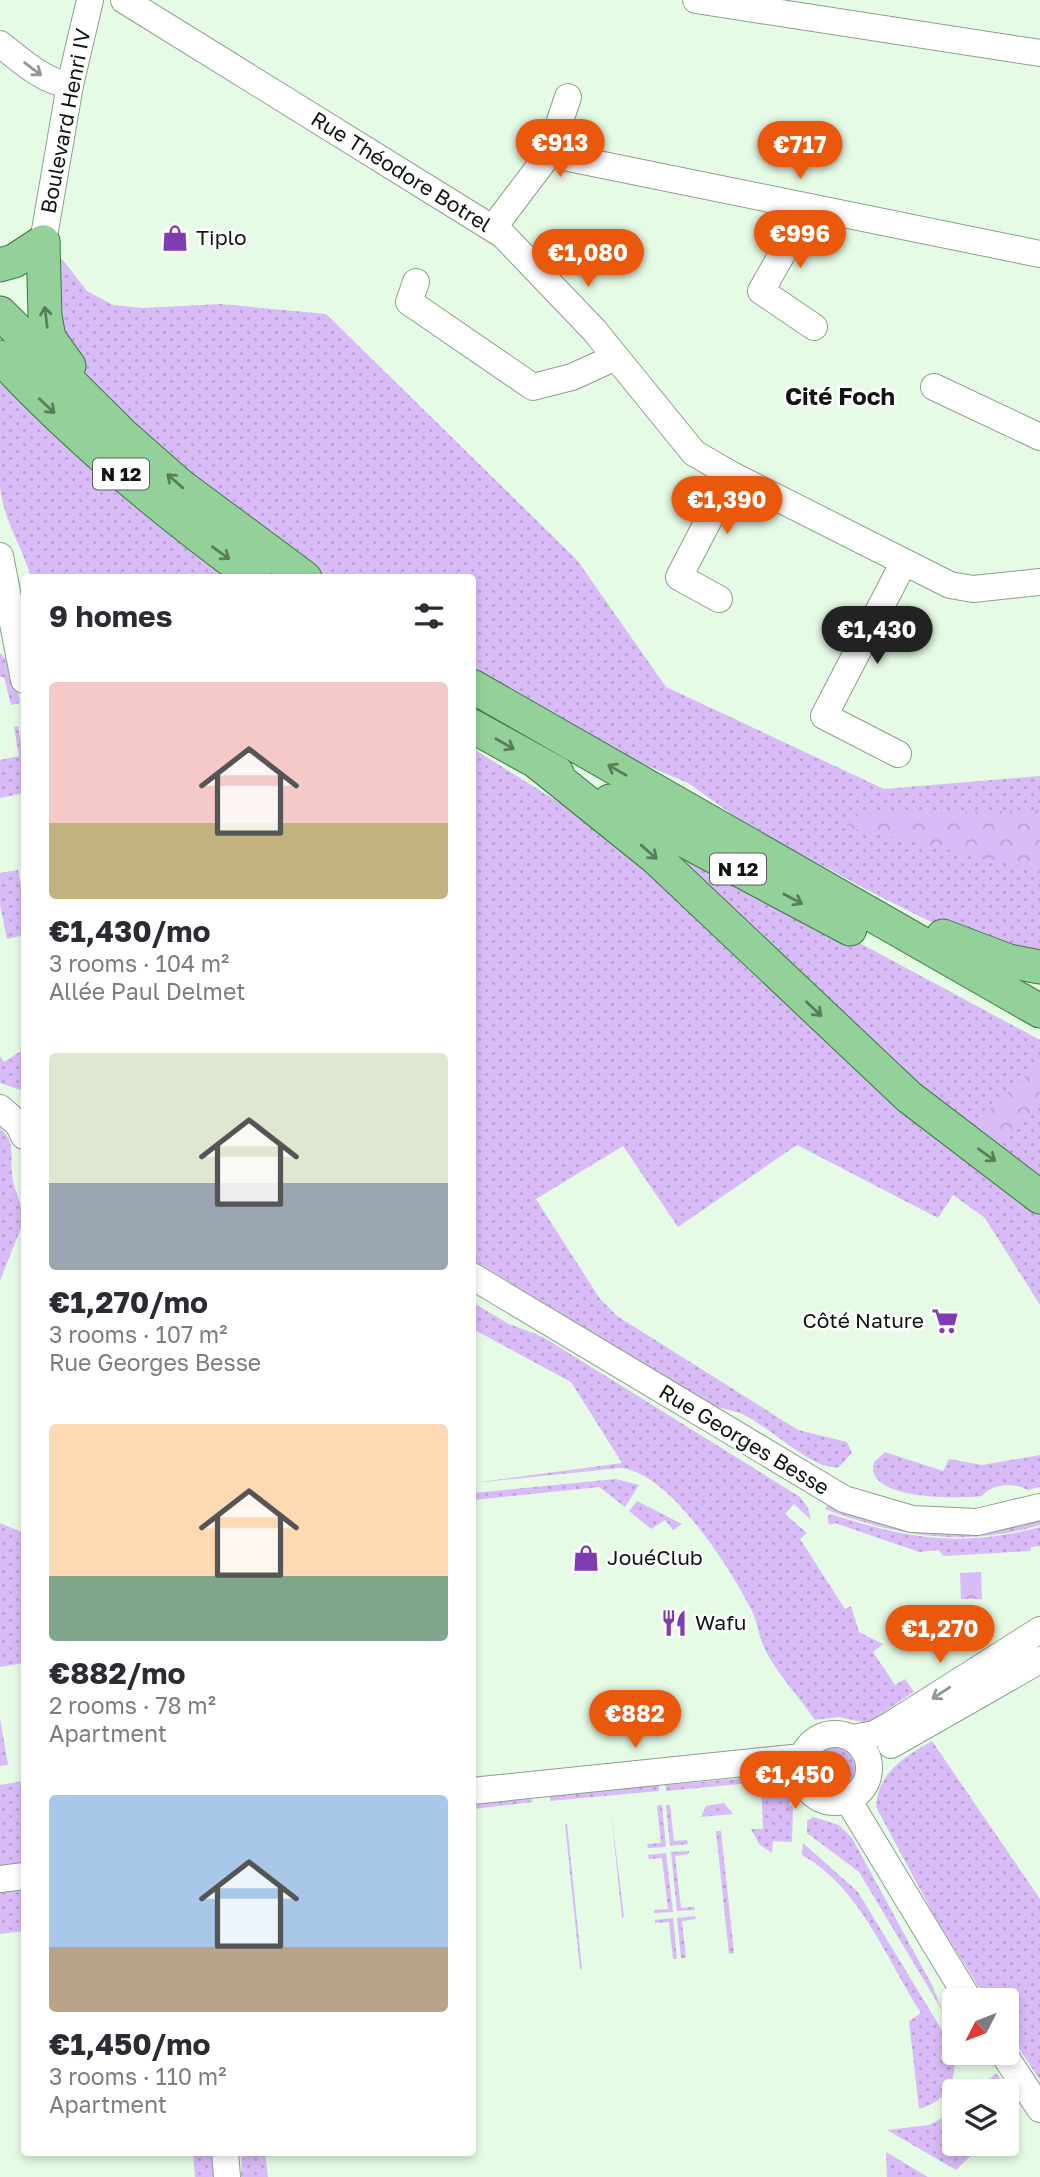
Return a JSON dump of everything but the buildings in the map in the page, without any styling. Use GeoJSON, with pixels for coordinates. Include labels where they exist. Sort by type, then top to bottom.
{"type":"FeatureCollection","features":[{"type":"Feature","properties":{"kind":"main road"},"geometry":{"type":"LineString","coordinates":[[0,265],[13,261],[43,242]]}},
{"type":"Feature","properties":{"kind":"main road","name":"N 12"},"geometry":{"type":"LineString","coordinates":[[43,242],[45,316],[49,338],[77,378],[109,407],[121,433]]}},
{"type":"Feature","properties":{"kind":"main road","name":"N 12"},"geometry":{"type":"LineString","coordinates":[[0,313],[121,433],[181,486],[300,574]]}},
{"type":"Feature","properties":{"kind":"main road","name":"N 12"},"geometry":{"type":"LineString","coordinates":[[0,357],[36,396],[118,472],[250,574]]}},
{"type":"Feature","properties":{"kind":"main road","name":"N 12"},"geometry":{"type":"LineString","coordinates":[[476,687],[1040,1011]]}},
{"type":"Feature","properties":{"kind":"main road","name":"N 12"},"geometry":{"type":"LineString","coordinates":[[476,728],[1040,1032]]}},
{"type":"Feature","properties":{"kind":"main road"},"geometry":{"type":"LineString","coordinates":[[538,763],[671,872],[909,1097],[1040,1197]]}},
{"type":"Feature","properties":{"kind":"main road"},"geometry":{"type":"LineString","coordinates":[[740,841],[958,943],[1009,961],[1040,967]]}},
{"type":"Feature","properties":{"kind":"street","name":"Boulevard Henri IV"},"geometry":{"type":"LineString","coordinates":[[43,242],[70,85],[90,0]]}},
{"type":"Feature","properties":{"kind":"street","name":"Rue Théodore Botrel"},"geometry":{"type":"LineString","coordinates":[[124,0],[493,228],[534,267],[616,357],[694,453],[950,586],[972,589],[1040,582]]}},
{"type":"Feature","properties":{"kind":"street"},"geometry":{"type":"LineString","coordinates":[[696,0],[1040,53]]}},
{"type":"Feature","properties":{"kind":"street"},"geometry":{"type":"LineString","coordinates":[[0,44],[39,75],[56,83],[70,85]]}},
{"type":"Feature","properties":{"kind":"street"},"geometry":{"type":"LineString","coordinates":[[493,228],[549,154],[568,97]]}},
{"type":"Feature","properties":{"kind":"street"},"geometry":{"type":"LineString","coordinates":[[549,154],[1040,254]]}},
{"type":"Feature","properties":{"kind":"street"},"geometry":{"type":"LineString","coordinates":[[809,207],[761,291],[814,327]]}},
{"type":"Feature","properties":{"kind":"street"},"geometry":{"type":"LineString","coordinates":[[416,282],[409,302],[533,387],[572,377],[616,357]]}},
{"type":"Feature","properties":{"kind":"street"},"geometry":{"type":"LineString","coordinates":[[934,387],[1040,438]]}},
{"type":"Feature","properties":{"kind":"street"},"geometry":{"type":"LineString","coordinates":[[719,599],[679,577],[732,475]]}},
{"type":"Feature","properties":{"kind":"street"},"geometry":{"type":"LineString","coordinates":[[0,556],[8,639],[21,672]]}},
{"type":"Feature","properties":{"kind":"street"},"geometry":{"type":"LineString","coordinates":[[898,754],[824,716],[904,562]]}},
{"type":"Feature","properties":{"kind":"street"},"geometry":{"type":"LineString","coordinates":[[0,1106],[21,1108]]}},
{"type":"Feature","properties":{"kind":"street"},"geometry":{"type":"LineString","coordinates":[[0,1106],[21,1130]]}},
{"type":"Feature","properties":{"kind":"street","name":"Rue Georges Besse"},"geometry":{"type":"LineString","coordinates":[[476,1278],[844,1499],[912,1519],[977,1522],[1040,1507]]}},
{"type":"Feature","properties":{"kind":"street"},"geometry":{"type":"LineString","coordinates":[[853,1738],[885,1728],[1040,1630]]}},
{"type":"Feature","properties":{"kind":"street"},"geometry":{"type":"LineString","coordinates":[[870,1765],[864,1749],[853,1738],[837,1734],[817,1738],[802,1757],[801,1777],[810,1792],[825,1802],[848,1800],[863,1788],[870,1765],[891,1745],[1040,1660]]}},
{"type":"Feature","properties":{"kind":"street"},"geometry":{"type":"LineString","coordinates":[[476,1791],[802,1757]]}},
{"type":"Feature","properties":{"kind":"street"},"geometry":{"type":"LineString","coordinates":[[848,1800],[962,1988]]}},
{"type":"Feature","properties":{"kind":"street"},"geometry":{"type":"LineString","coordinates":[[0,1878],[21,1876]]}},
{"type":"Feature","properties":{"kind":"street"},"geometry":{"type":"LineString","coordinates":[[1011,2065],[1040,2109]]}},
{"type":"Feature","properties":{"kind":"street"},"geometry":{"type":"LineString","coordinates":[[225,2156],[227,2177]]}},
{"type":"Feature","properties":{"kind":"green space"},"geometry":{"type":"Polygon","coordinates":[[[62,259],[87,291],[113,305],[142,308],[221,304],[326,314],[577,560],[666,687],[884,789],[1040,776],[1040,959],[943,928],[873,893],[747,825],[688,783],[619,754],[476,675],[476,574],[317,574],[195,481],[102,393],[69,355],[51,263],[62,259]]]}},
{"type":"Feature","properties":{"kind":"green space"},"geometry":{"type":"Polygon","coordinates":[[[0,383],[236,574],[30,574],[9,521],[0,486],[0,383]]]}},
{"type":"Feature","properties":{"kind":"green space"},"geometry":{"type":"Polygon","coordinates":[[[0,653],[12,670],[20,703],[11,705],[4,677],[0,677],[0,653]]]}},
{"type":"Feature","properties":{"kind":"green space"},"geometry":{"type":"Polygon","coordinates":[[[18,726],[21,742],[21,794],[0,798],[0,760],[19,756],[14,727],[18,726]]]}},
{"type":"Feature","properties":{"kind":"green space"},"geometry":{"type":"Polygon","coordinates":[[[476,750],[594,824],[1040,1207],[1040,1305],[985,1218],[953,1195],[938,1218],[797,1145],[678,1227],[623,1146],[536,1199],[600,1299],[617,1316],[798,1430],[847,1442],[852,1453],[839,1467],[829,1467],[805,1456],[754,1420],[713,1405],[476,1262],[476,750]]]}},
{"type":"Feature","properties":{"kind":"green space"},"geometry":{"type":"Polygon","coordinates":[[[1040,810],[1040,874],[1028,867],[845,827],[858,815],[1040,810]]]}},
{"type":"Feature","properties":{"kind":"green space"},"geometry":{"type":"Polygon","coordinates":[[[657,834],[1040,1040],[1040,1187],[854,1038],[657,834]]]}},
{"type":"Feature","properties":{"kind":"green space"},"geometry":{"type":"Polygon","coordinates":[[[18,870],[21,886],[21,936],[7,939],[0,905],[0,873],[18,870]]]}},
{"type":"Feature","properties":{"kind":"green space"},"geometry":{"type":"Polygon","coordinates":[[[21,1051],[21,1090],[0,1083],[0,1056],[4,1062],[21,1051]]]}},
{"type":"Feature","properties":{"kind":"green space"},"geometry":{"type":"Polygon","coordinates":[[[1040,1064],[1040,1107],[995,1146],[967,1124],[1004,1100],[1011,1087],[1040,1064]]]}},
{"type":"Feature","properties":{"kind":"green space"},"geometry":{"type":"Polygon","coordinates":[[[0,1128],[10,1144],[13,1180],[21,1206],[21,1228],[0,1281],[0,1128]]]}},
{"type":"Feature","properties":{"kind":"green space"},"geometry":{"type":"Polygon","coordinates":[[[476,1304],[507,1323],[543,1337],[800,1497],[808,1508],[811,1520],[794,1504],[785,1514],[807,1533],[800,1539],[845,1609],[851,1606],[859,1632],[883,1644],[873,1652],[895,1685],[905,1679],[914,1692],[867,1723],[839,1717],[815,1720],[768,1655],[751,1609],[713,1547],[677,1503],[639,1473],[620,1468],[476,1483],[622,1463],[571,1382],[476,1331],[476,1304]]]}},
{"type":"Feature","properties":{"kind":"green space"},"geometry":{"type":"Polygon","coordinates":[[[885,1452],[943,1471],[949,1459],[982,1465],[1040,1455],[1040,1487],[1028,1490],[1016,1486],[997,1486],[982,1496],[970,1497],[935,1497],[897,1490],[883,1484],[874,1474],[874,1462],[885,1452]]]}},
{"type":"Feature","properties":{"kind":"green space"},"geometry":{"type":"Polygon","coordinates":[[[616,1479],[639,1485],[625,1507],[599,1487],[476,1500],[476,1493],[616,1479]]]}},
{"type":"Feature","properties":{"kind":"green space"},"geometry":{"type":"Polygon","coordinates":[[[637,1501],[682,1524],[673,1530],[665,1520],[651,1529],[629,1511],[637,1501]]]}},
{"type":"Feature","properties":{"kind":"green space"},"geometry":{"type":"Polygon","coordinates":[[[828,1504],[1040,1518],[1040,1525],[985,1536],[931,1536],[852,1518],[825,1509],[828,1504]]]}},
{"type":"Feature","properties":{"kind":"green space"},"geometry":{"type":"Polygon","coordinates":[[[831,1514],[884,1530],[935,1538],[985,1537],[1040,1527],[1040,1546],[1031,1547],[1030,1551],[944,1556],[938,1550],[919,1552],[835,1523],[829,1525],[827,1517],[831,1514]]]}},
{"type":"Feature","properties":{"kind":"green space"},"geometry":{"type":"Polygon","coordinates":[[[0,1523],[21,1532],[21,1664],[0,1667],[0,1523]]]}},
{"type":"Feature","properties":{"kind":"green space"},"geometry":{"type":"Polygon","coordinates":[[[981,1572],[982,1599],[961,1599],[960,1573],[981,1572]]]}},
{"type":"Feature","properties":{"kind":"green space"},"geometry":{"type":"Polygon","coordinates":[[[0,1718],[8,1765],[0,1766],[0,1718]]]}},
{"type":"Feature","properties":{"kind":"green space"},"geometry":{"type":"Polygon","coordinates":[[[932,1741],[1040,1899],[1040,2080],[1019,2048],[1019,1988],[979,1988],[936,1919],[876,1807],[887,1775],[912,1753],[932,1741]]]}},
{"type":"Feature","properties":{"kind":"green space"},"geometry":{"type":"Polygon","coordinates":[[[834,1747],[849,1753],[855,1768],[849,1783],[834,1789],[819,1783],[813,1768],[819,1753],[834,1747]]]}},
{"type":"Feature","properties":{"kind":"green space"},"geometry":{"type":"Polygon","coordinates":[[[778,1775],[791,1797],[789,1805],[793,1807],[792,1842],[773,1841],[772,1853],[759,1844],[751,1829],[763,1829],[761,1782],[666,1791],[665,1785],[778,1775]]]}},
{"type":"Feature","properties":{"kind":"green space"},"geometry":{"type":"Polygon","coordinates":[[[658,1781],[659,1791],[550,1801],[550,1795],[658,1781]]]}},
{"type":"Feature","properties":{"kind":"green space"},"geometry":{"type":"Polygon","coordinates":[[[21,1782],[21,1866],[0,1869],[0,1785],[21,1782]]]}},
{"type":"Feature","properties":{"kind":"green space"},"geometry":{"type":"Polygon","coordinates":[[[529,1796],[533,1802],[476,1809],[476,1798],[529,1796]]]}},
{"type":"Feature","properties":{"kind":"green space"},"geometry":{"type":"Polygon","coordinates":[[[724,1803],[733,1814],[701,1817],[706,1806],[724,1803]]]}},
{"type":"Feature","properties":{"kind":"green space"},"geometry":{"type":"Polygon","coordinates":[[[662,1805],[666,1847],[648,1848],[647,1844],[661,1843],[657,1806],[662,1805]]]}},
{"type":"Feature","properties":{"kind":"green space"},"geometry":{"type":"Polygon","coordinates":[[[666,1805],[670,1805],[674,1841],[687,1840],[688,1844],[670,1846],[666,1805]]]}},
{"type":"Feature","properties":{"kind":"green space"},"geometry":{"type":"Polygon","coordinates":[[[611,1811],[624,1917],[622,1918],[611,1811]]]}},
{"type":"Feature","properties":{"kind":"green space"},"geometry":{"type":"Polygon","coordinates":[[[813,1817],[839,1825],[852,1838],[932,1985],[942,2010],[859,1872],[807,1833],[807,1821],[813,1817]]]}},
{"type":"Feature","properties":{"kind":"green space"},"geometry":{"type":"Polygon","coordinates":[[[567,1824],[582,1969],[580,1969],[567,1824]]]}},
{"type":"Feature","properties":{"kind":"green space"},"geometry":{"type":"Polygon","coordinates":[[[716,1831],[721,1831],[734,1953],[729,1954],[716,1831]]]}},
{"type":"Feature","properties":{"kind":"green space"},"geometry":{"type":"Polygon","coordinates":[[[803,1843],[858,1892],[942,2030],[942,2065],[955,2066],[952,2079],[942,2079],[942,2096],[930,2105],[919,2109],[909,2021],[921,2013],[856,1905],[823,1869],[802,1855],[803,1843]]]}},
{"type":"Feature","properties":{"kind":"green space"},"geometry":{"type":"Polygon","coordinates":[[[689,1851],[689,1854],[675,1856],[681,1908],[694,1907],[695,1910],[677,1911],[671,1852],[689,1851]]]}},
{"type":"Feature","properties":{"kind":"green space"},"geometry":{"type":"Polygon","coordinates":[[[666,1853],[673,1912],[654,1913],[654,1910],[668,1909],[662,1858],[649,1859],[648,1855],[666,1853]]]}},
{"type":"Feature","properties":{"kind":"green space"},"geometry":{"type":"Polygon","coordinates":[[[21,1887],[21,1931],[0,1934],[0,1889],[21,1887]]]}},
{"type":"Feature","properties":{"kind":"green space"},"geometry":{"type":"Polygon","coordinates":[[[695,1916],[696,1919],[682,1921],[686,1958],[681,1958],[677,1918],[695,1916]]]}},
{"type":"Feature","properties":{"kind":"green space"},"geometry":{"type":"Polygon","coordinates":[[[673,1918],[677,1959],[673,1959],[669,1922],[655,1923],[655,1920],[673,1918]]]}},
{"type":"Feature","properties":{"kind":"green space"},"geometry":{"type":"Polygon","coordinates":[[[996,2073],[1000,2079],[989,2079],[996,2073]]]}},
{"type":"Feature","properties":{"kind":"green space"},"geometry":{"type":"Polygon","coordinates":[[[942,2118],[942,2156],[971,2156],[956,2170],[887,2130],[929,2125],[942,2118]]]}},
{"type":"Feature","properties":{"kind":"green space"},"geometry":{"type":"Polygon","coordinates":[[[886,2152],[928,2177],[887,2177],[886,2152]]]}},
{"type":"Feature","properties":{"kind":"green space"},"geometry":{"type":"Polygon","coordinates":[[[193,2156],[214,2156],[218,2177],[195,2177],[193,2156]]]}},
{"type":"Feature","properties":{"kind":"green space"},"geometry":{"type":"Polygon","coordinates":[[[242,2156],[265,2156],[268,2177],[241,2177],[242,2156]]]}},
{"type":"Feature","properties":{"kind":"place","name":"Tiplo"},"geometry":{"type":"Point","coordinates":[175,238]}},
{"type":"Feature","properties":{"kind":"place","name":"Côté Nature"},"geometry":{"type":"Point","coordinates":[945,1321]}},
{"type":"Feature","properties":{"kind":"place","name":"JouéClub"},"geometry":{"type":"Point","coordinates":[586,1558]}},
{"type":"Feature","properties":{"kind":"place","name":"Wafu"},"geometry":{"type":"Point","coordinates":[674,1623]}},
{"type":"Feature","properties":{"kind":"district","name":"Cité Foch"},"geometry":{"type":"Point","coordinates":[840,397]}}]}
